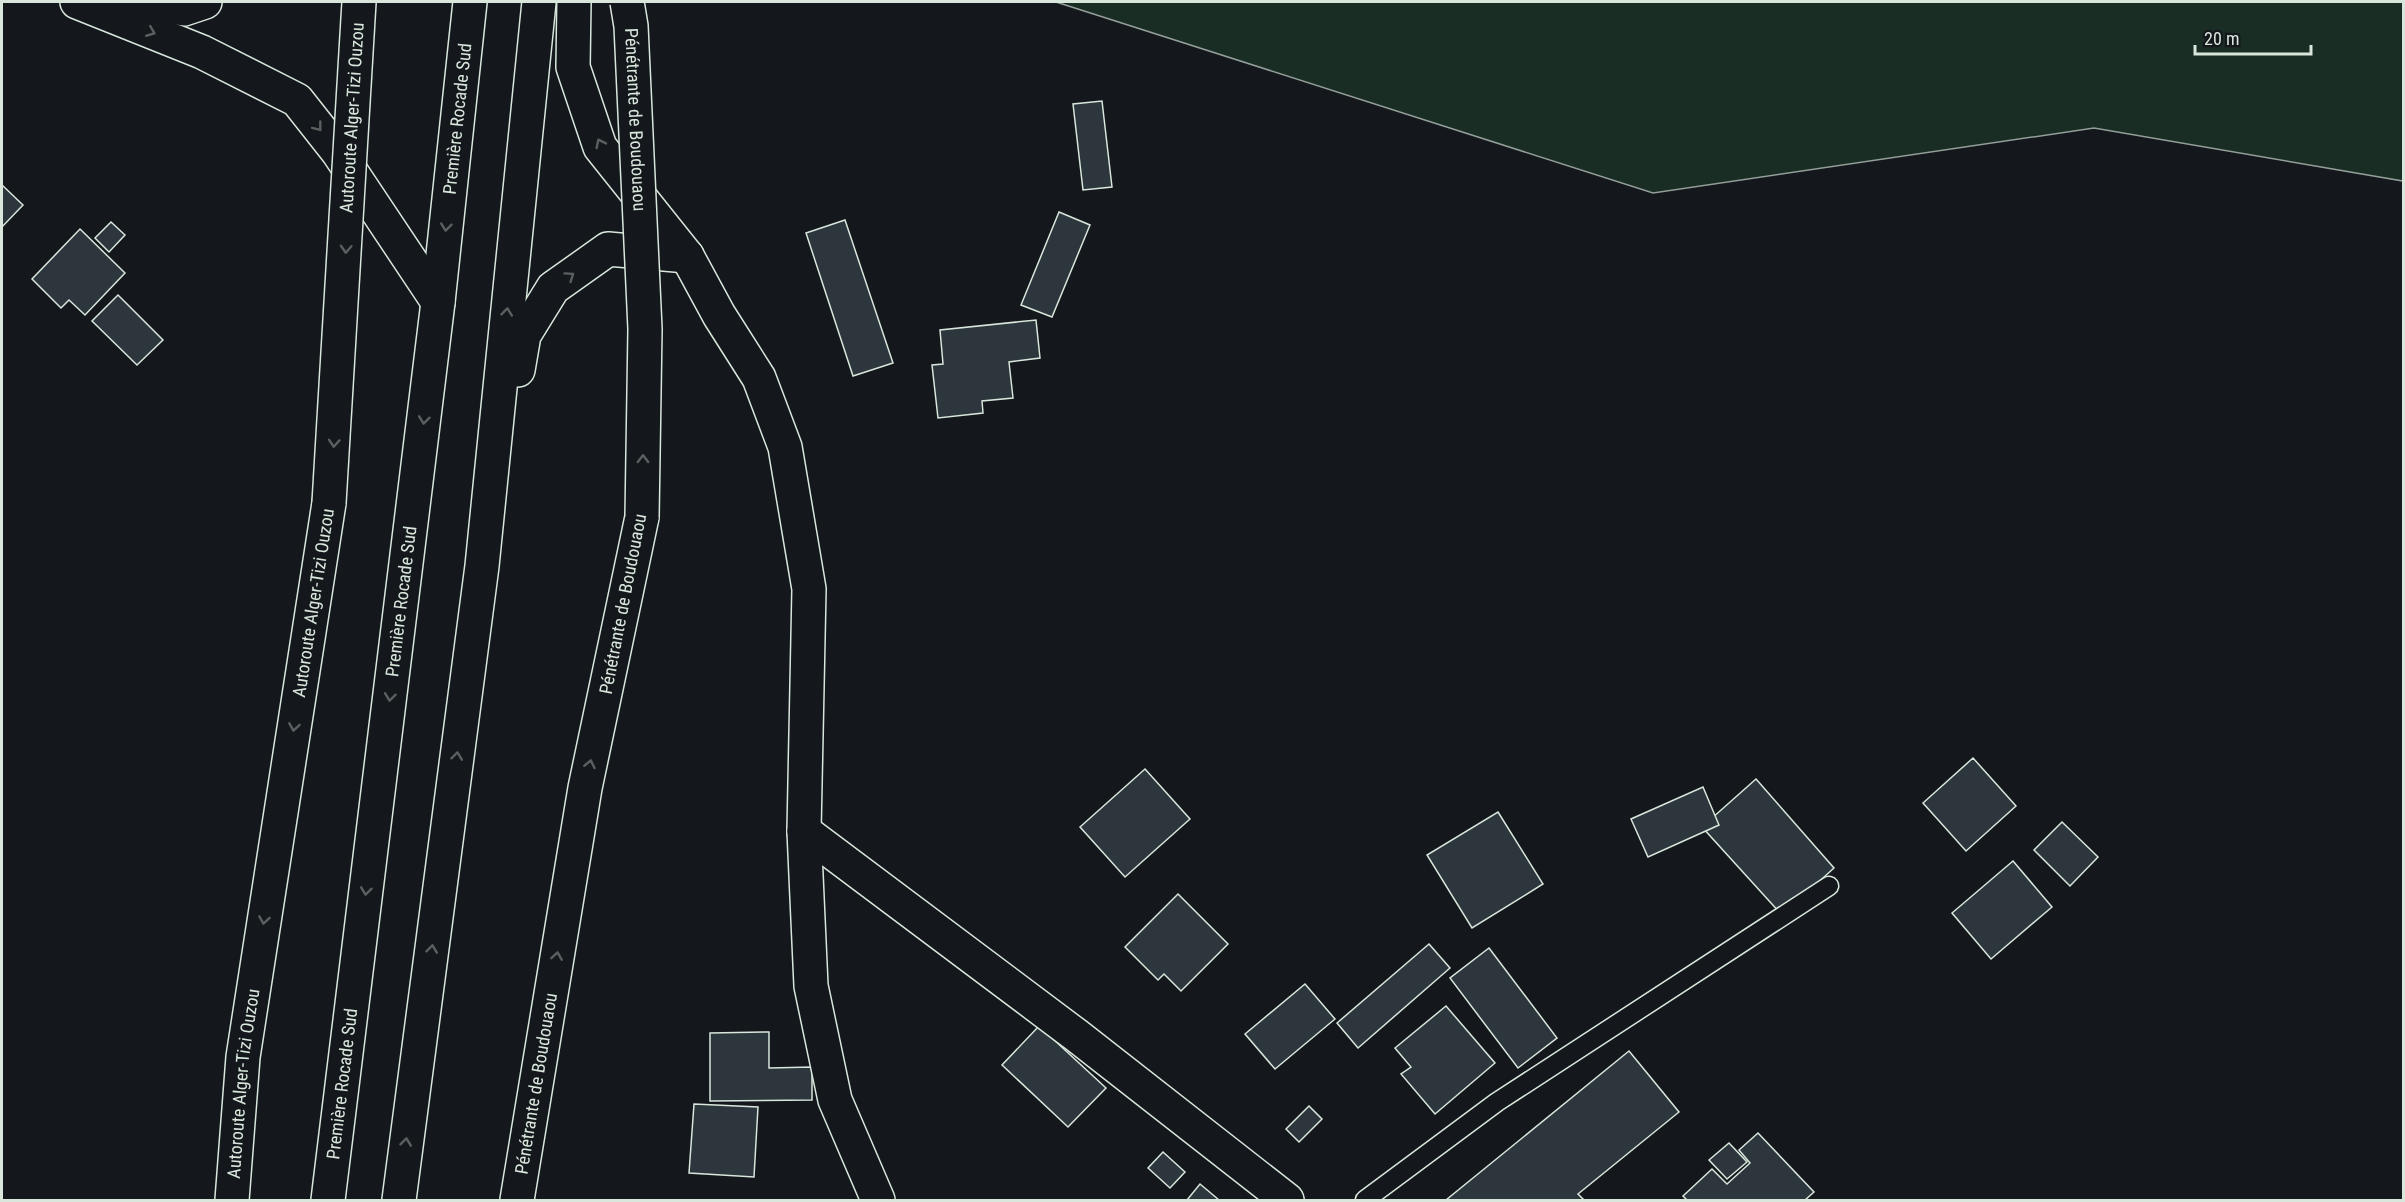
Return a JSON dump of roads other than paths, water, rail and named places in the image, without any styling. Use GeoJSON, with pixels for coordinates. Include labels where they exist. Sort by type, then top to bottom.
{"type":"FeatureCollection","features":[{"type":"Feature","properties":{"kind":"main road"},"geometry":{"type":"LineString","coordinates":[[77,2],[202,52],[297,100],[338,152],[438,302]]}},
{"type":"Feature","properties":{"kind":"main road"},"geometry":{"type":"LineString","coordinates":[[130,2],[184,9],[205,2]]}},
{"type":"Feature","properties":{"kind":"main road","name":"Autoroute Alger-Tizi Ouzou"},"geometry":{"type":"LineString","coordinates":[[232,1200],[243,1057],[330,503],[359,2]]}},
{"type":"Feature","properties":{"kind":"main road","name":"Première Rocade Sud"},"geometry":{"type":"LineString","coordinates":[[328,1200],[438,302],[470,2]]}},
{"type":"Feature","properties":{"kind":"main road"},"geometry":{"type":"LineString","coordinates":[[399,1200],[482,566],[539,2]]}},
{"type":"Feature","properties":{"kind":"main road"},"geometry":{"type":"LineString","coordinates":[[574,2],[573,67],[600,147],[687,256],[719,315],[759,378],[785,447],[809,589],[804,831],[814,998],[835,1100],[878,1200]]}},
{"type":"Feature","properties":{"kind":"main road","name":"Pénétrante de Boudouaou"},"geometry":{"type":"LineString","coordinates":[[517,1200],[585,788],[642,518],[644,317],[631,26],[627,2]]}},
{"type":"Feature","properties":{"kind":"main road"},"geometry":{"type":"LineString","coordinates":[[482,566],[524,335],[553,288],[608,249],[687,256]]}},
{"type":"Feature","properties":{"kind":"main road"},"geometry":{"type":"LineString","coordinates":[[804,831],[1076,1035],[1287,1200]]}},
{"type":"Feature","properties":{"kind":"lane"},"geometry":{"type":"LineString","coordinates":[[1365,1200],[1497,1102],[1829,886]]}}]}
